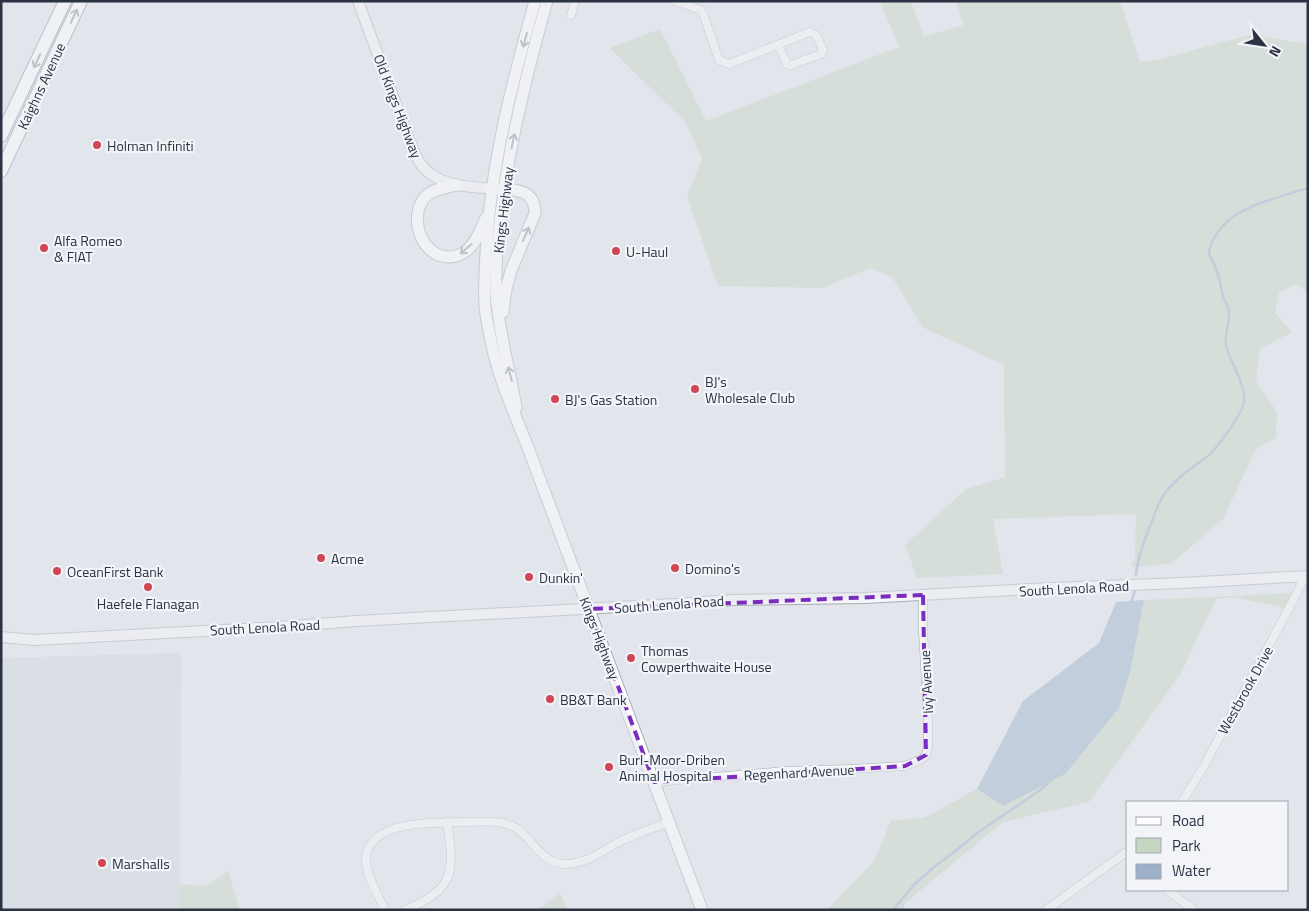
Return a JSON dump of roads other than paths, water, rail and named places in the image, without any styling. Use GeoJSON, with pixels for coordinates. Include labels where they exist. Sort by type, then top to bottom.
{"type":"FeatureCollection","features":[{"type":"Feature","properties":{"kind":"highway","name":"Kaighns Avenue"},"geometry":{"type":"LineString","coordinates":[[1,136],[65,1]]}},
{"type":"Feature","properties":{"kind":"highway","name":"Kaighns Avenue"},"geometry":{"type":"LineString","coordinates":[[1,171],[81,1]]}},
{"type":"Feature","properties":{"kind":"main road","name":"Kings Highway"},"geometry":{"type":"LineString","coordinates":[[518,422],[513,386],[500,331],[496,294],[496,257],[499,188],[509,102],[535,1]]}},
{"type":"Feature","properties":{"kind":"main road","name":"Kings Highway"},"geometry":{"type":"LineString","coordinates":[[499,188],[547,1]]}},
{"type":"Feature","properties":{"kind":"main road"},"geometry":{"type":"LineString","coordinates":[[457,185],[434,191],[425,197],[420,208],[418,222],[420,235],[425,245],[434,253],[445,256],[451,257],[466,251],[477,236],[499,188],[520,190],[527,194],[533,203],[535,213],[511,271],[506,289],[500,331]]}},
{"type":"Feature","properties":{"kind":"main road","name":"Kings Highway"},"geometry":{"type":"LineString","coordinates":[[490,207],[485,306],[490,338],[504,390],[518,422],[702,910]]}},
{"type":"Feature","properties":{"kind":"street","name":"Old Kings Highway"},"geometry":{"type":"LineString","coordinates":[[358,1],[417,158],[425,169],[434,177],[444,182],[457,185],[499,188]]}},
{"type":"Feature","properties":{"kind":"street"},"geometry":{"type":"LineString","coordinates":[[571,15],[576,1]]}},
{"type":"Feature","properties":{"kind":"street"},"geometry":{"type":"LineString","coordinates":[[675,1],[701,10],[719,60],[724,63],[729,64],[810,32],[817,36],[823,50],[820,54],[791,65],[787,64],[778,45]]}},
{"type":"Feature","properties":{"kind":"street","name":"South Lenola Road"},"geometry":{"type":"LineString","coordinates":[[1,637],[34,640],[733,600],[865,598],[1306,576]]}},
{"type":"Feature","properties":{"kind":"street","name":"Westbrook Drive"},"geometry":{"type":"LineString","coordinates":[[1183,801],[1204,766],[1306,576]]}},
{"type":"Feature","properties":{"kind":"street","name":"Ivy Avenue"},"geometry":{"type":"LineString","coordinates":[[914,762],[922,760],[928,748],[923,595]]}},
{"type":"Feature","properties":{"kind":"street","name":"Regenhard Avenue"},"geometry":{"type":"LineString","coordinates":[[654,782],[786,771],[905,766],[914,762]]}},
{"type":"Feature","properties":{"kind":"street"},"geometry":{"type":"LineString","coordinates":[[385,910],[375,891],[367,866],[366,853],[376,838],[386,831],[413,824],[447,822],[494,821],[511,824],[525,834],[547,859],[562,864],[578,863],[586,860],[623,840],[669,822]]}},
{"type":"Feature","properties":{"kind":"street"},"geometry":{"type":"LineString","coordinates":[[405,910],[436,893],[447,880],[451,865],[447,822]]}},
{"type":"Feature","properties":{"kind":"street"},"geometry":{"type":"LineString","coordinates":[[1046,910],[1126,855]]}},
{"type":"Feature","properties":{"kind":"street"},"geometry":{"type":"LineString","coordinates":[[1168,891],[1194,910]]}},
{"type":"Feature","properties":{"kind":"water"},"geometry":{"type":"Polygon","coordinates":[[[1144,600],[1131,668],[1119,708],[1065,774],[1003,806],[977,789],[1023,701],[1099,643],[1116,602],[1144,600]]]}},
{"type":"Feature","properties":{"kind":"waterway"},"geometry":{"type":"LineString","coordinates":[[1136,575],[1142,547],[1162,498],[1179,478],[1212,452],[1234,422],[1244,402],[1243,388],[1226,345],[1229,311],[1223,297],[1220,280],[1209,254],[1212,243],[1226,223],[1242,211],[1308,188]]}},
{"type":"Feature","properties":{"kind":"waterway"},"geometry":{"type":"LineString","coordinates":[[1131,602],[1135,591]]}},
{"type":"Feature","properties":{"kind":"waterway"},"geometry":{"type":"LineString","coordinates":[[893,910],[914,885],[935,866],[976,834],[1052,780]]}},
{"type":"Feature","properties":{"kind":"place","name":"Holman Infiniti"},"geometry":{"type":"Point","coordinates":[97,145]}},
{"type":"Feature","properties":{"kind":"place","name":"Alfa Romeo & FIAT"},"geometry":{"type":"Point","coordinates":[44,248]}},
{"type":"Feature","properties":{"kind":"place","name":"U-Haul"},"geometry":{"type":"Point","coordinates":[616,251]}},
{"type":"Feature","properties":{"kind":"place","name":"BJ's Wholesale Club"},"geometry":{"type":"Point","coordinates":[695,389]}},
{"type":"Feature","properties":{"kind":"place","name":"BJ's Gas Station"},"geometry":{"type":"Point","coordinates":[555,399]}},
{"type":"Feature","properties":{"kind":"place","name":"Acme"},"geometry":{"type":"Point","coordinates":[321,558]}},
{"type":"Feature","properties":{"kind":"place","name":"Domino's"},"geometry":{"type":"Point","coordinates":[675,568]}},
{"type":"Feature","properties":{"kind":"place","name":"OceanFirst Bank"},"geometry":{"type":"Point","coordinates":[57,571]}},
{"type":"Feature","properties":{"kind":"place","name":"Dunkin'"},"geometry":{"type":"Point","coordinates":[529,577]}},
{"type":"Feature","properties":{"kind":"place","name":"Haefele Flanagan"},"geometry":{"type":"Point","coordinates":[148,587]}},
{"type":"Feature","properties":{"kind":"place","name":"Thomas Cowperthwaite House"},"geometry":{"type":"Point","coordinates":[631,658]}},
{"type":"Feature","properties":{"kind":"place","name":"BB&T Bank"},"geometry":{"type":"Point","coordinates":[550,699]}},
{"type":"Feature","properties":{"kind":"place","name":"Burl-Moor-Driben Animal Hospital"},"geometry":{"type":"Point","coordinates":[609,767]}},
{"type":"Feature","properties":{"kind":"place","name":"Marshalls"},"geometry":{"type":"Point","coordinates":[102,863]}}]}
